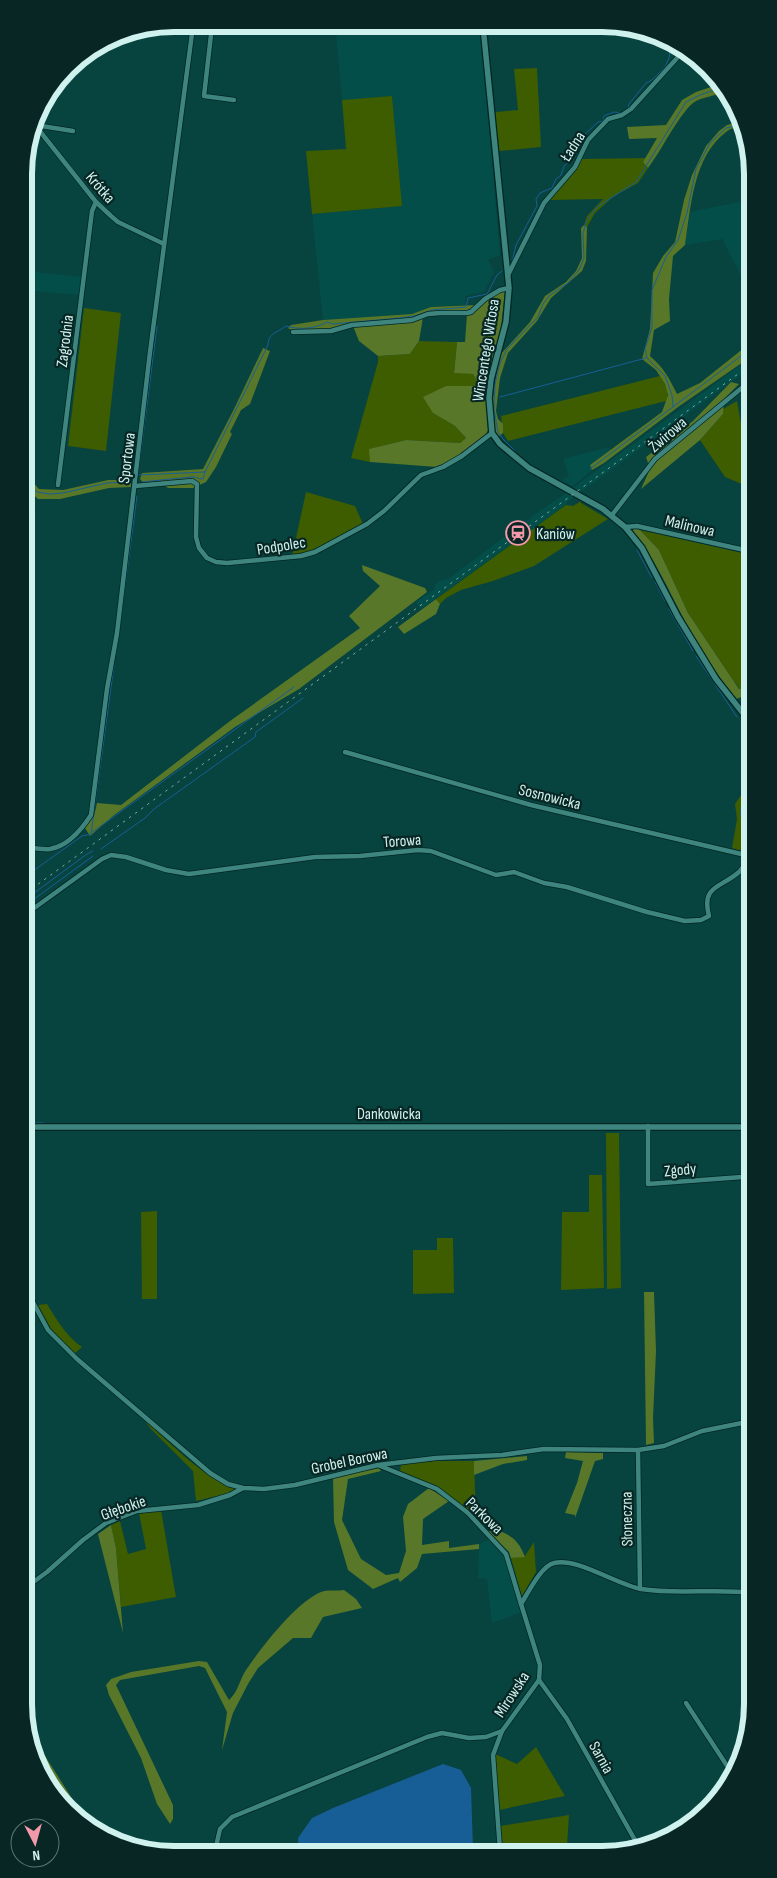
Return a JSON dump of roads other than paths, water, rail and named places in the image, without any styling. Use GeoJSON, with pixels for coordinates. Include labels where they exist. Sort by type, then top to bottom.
{"type":"FeatureCollection","features":[{"type":"Feature","properties":{"kind":"street","name":"Sportowa"},"geometry":{"type":"LineString","coordinates":[[33,848],[50,849],[64,843],[82,830],[92,815],[108,680],[117,633],[164,244],[192,33]]}},
{"type":"Feature","properties":{"kind":"street"},"geometry":{"type":"LineString","coordinates":[[211,33],[204,96],[234,100]]}},
{"type":"Feature","properties":{"kind":"street","name":"Wincentego Witosa"},"geometry":{"type":"LineString","coordinates":[[484,33],[508,276],[506,322],[491,378],[489,398],[492,434]]}},
{"type":"Feature","properties":{"kind":"street","name":"Ładna"},"geometry":{"type":"LineString","coordinates":[[508,276],[544,203],[575,167],[588,140],[608,120],[622,115],[631,109],[680,55]]}},
{"type":"Feature","properties":{"kind":"street"},"geometry":{"type":"LineString","coordinates":[[41,126],[73,131]]}},
{"type":"Feature","properties":{"kind":"street","name":"Krótka"},"geometry":{"type":"LineString","coordinates":[[39,131],[96,202],[118,222],[164,244]]}},
{"type":"Feature","properties":{"kind":"street","name":"Zagrodnia"},"geometry":{"type":"LineString","coordinates":[[58,485],[92,211],[96,202]]}},
{"type":"Feature","properties":{"kind":"street"},"geometry":{"type":"LineString","coordinates":[[293,332],[330,331],[352,325],[412,320],[428,314],[472,312],[485,299],[500,290],[508,288]]}},
{"type":"Feature","properties":{"kind":"street","name":"Żwirowa"},"geometry":{"type":"LineString","coordinates":[[612,515],[656,459],[744,386]]}},
{"type":"Feature","properties":{"kind":"street"},"geometry":{"type":"LineString","coordinates":[[492,434],[500,444],[529,468],[612,515],[625,527],[642,548],[678,617],[716,679],[744,714]]}},
{"type":"Feature","properties":{"kind":"street","name":"Podpolec"},"geometry":{"type":"LineString","coordinates":[[135,486],[192,481],[197,484],[196,537],[199,548],[207,558],[216,562],[227,564],[301,556],[315,552],[367,524],[384,511],[421,475],[443,467],[492,434]]}},
{"type":"Feature","properties":{"kind":"street","name":"Malinowa"},"geometry":{"type":"LineString","coordinates":[[625,527],[636,526],[744,550]]}},
{"type":"Feature","properties":{"kind":"street","name":"Sosnowicka"},"geometry":{"type":"LineString","coordinates":[[345,752],[531,805],[744,855]]}},
{"type":"Feature","properties":{"kind":"street","name":"Torowa"},"geometry":{"type":"LineString","coordinates":[[33,909],[110,855],[126,857],[166,870],[189,874],[314,857],[360,856],[418,850],[431,851],[496,875],[514,872],[544,883],[567,887],[647,912],[685,921],[701,920],[709,916],[706,904],[708,896],[713,889],[739,872],[744,865]]}},
{"type":"Feature","properties":{"kind":"street","name":"Zgody"},"geometry":{"type":"LineString","coordinates":[[648,1126],[648,1184],[742,1176]]}},
{"type":"Feature","properties":{"kind":"street","name":"Dankowicka"},"geometry":{"type":"LineString","coordinates":[[32,1127],[744,1127]]}},
{"type":"Feature","properties":{"kind":"street","name":"Grobel Borowa"},"geometry":{"type":"LineString","coordinates":[[32,1299],[48,1330],[77,1360],[210,1473],[228,1484],[243,1488],[264,1489],[378,1465],[436,1458],[502,1455],[544,1450],[638,1450],[664,1446],[702,1431],[744,1423]]}},
{"type":"Feature","properties":{"kind":"street","name":"Słoneczna"},"geometry":{"type":"LineString","coordinates":[[638,1450],[640,1589]]}},
{"type":"Feature","properties":{"kind":"street"},"geometry":{"type":"LineString","coordinates":[[397,1473],[399,1462]]}},
{"type":"Feature","properties":{"kind":"street","name":"Parkowa"},"geometry":{"type":"LineString","coordinates":[[378,1465],[436,1489],[474,1520],[506,1554],[521,1604]]}},
{"type":"Feature","properties":{"kind":"street","name":"Głębokie"},"geometry":{"type":"LineString","coordinates":[[32,1583],[106,1523],[136,1511],[198,1505],[230,1495],[243,1488]]}},
{"type":"Feature","properties":{"kind":"street"},"geometry":{"type":"LineString","coordinates":[[521,1604],[540,1574],[551,1564],[564,1562],[640,1589],[744,1592]]}},
{"type":"Feature","properties":{"kind":"street","name":"Mirowska"},"geometry":{"type":"LineString","coordinates":[[216,1846],[220,1829],[232,1817],[427,1737],[442,1734],[469,1738],[486,1737],[502,1731],[539,1680],[540,1665],[521,1604]]}},
{"type":"Feature","properties":{"kind":"street","name":"Sarnia"},"geometry":{"type":"LineString","coordinates":[[539,1680],[567,1719],[636,1842]]}},
{"type":"Feature","properties":{"kind":"street"},"geometry":{"type":"LineString","coordinates":[[686,1703],[728,1768]]}},
{"type":"Feature","properties":{"kind":"street"},"geometry":{"type":"LineString","coordinates":[[500,1846],[494,1755],[502,1731]]}},
{"type":"Feature","properties":{"kind":"water"},"geometry":{"type":"Polygon","coordinates":[[[443,1764],[461,1770],[471,1788],[473,1846],[299,1846],[298,1838],[312,1818],[443,1764]]]}},
{"type":"Feature","properties":{"kind":"waterway"},"geometry":{"type":"LineString","coordinates":[[628,109],[629,104],[646,83],[652,80],[665,67],[670,50]]}},
{"type":"Feature","properties":{"kind":"waterway"},"geometry":{"type":"LineString","coordinates":[[514,450],[498,432],[494,409],[495,384],[500,363],[507,349],[538,317],[543,304],[550,295],[568,283],[579,270],[584,258],[583,234],[586,222],[597,207],[636,182],[686,102],[716,89]]}},
{"type":"Feature","properties":{"kind":"waterway"},"geometry":{"type":"LineString","coordinates":[[512,262],[516,245],[537,206],[536,199],[540,193],[552,188],[556,179],[561,175],[564,166],[572,159],[583,136],[598,122],[603,121],[604,116],[614,112],[622,113]]}},
{"type":"Feature","properties":{"kind":"waterway"},"geometry":{"type":"LineString","coordinates":[[673,407],[672,395],[665,376],[647,358],[645,349],[652,327],[652,290],[666,257],[678,240],[687,213],[696,169],[710,143],[726,128],[736,126]]}},
{"type":"Feature","properties":{"kind":"waterway"},"geometry":{"type":"LineString","coordinates":[[157,326],[138,475],[205,472],[268,345],[268,341],[274,334],[286,326],[307,328],[327,322],[333,324],[399,318],[414,316],[432,310],[466,307],[468,298],[487,294],[497,275],[502,271]]}},
{"type":"Feature","properties":{"kind":"waterway"},"geometry":{"type":"LineString","coordinates":[[590,469],[744,354]]}},
{"type":"Feature","properties":{"kind":"waterway"},"geometry":{"type":"LineString","coordinates":[[500,397],[646,358]]}},
{"type":"Feature","properties":{"kind":"waterway"},"geometry":{"type":"LineString","coordinates":[[142,482],[192,477],[203,479],[205,472]]}},
{"type":"Feature","properties":{"kind":"waterway"},"geometry":{"type":"LineString","coordinates":[[33,488],[37,492],[50,494],[107,483],[130,482]]}},
{"type":"Feature","properties":{"kind":"waterway"},"geometry":{"type":"LineString","coordinates":[[116,654],[137,496]]}},
{"type":"Feature","properties":{"kind":"waterway"},"geometry":{"type":"LineString","coordinates":[[637,550],[652,578]]}},
{"type":"Feature","properties":{"kind":"waterway"},"geometry":{"type":"LineString","coordinates":[[655,582],[665,601]]}},
{"type":"Feature","properties":{"kind":"waterway"},"geometry":{"type":"LineString","coordinates":[[669,609],[693,651]]}},
{"type":"Feature","properties":{"kind":"waterway"},"geometry":{"type":"LineString","coordinates":[[696,656],[737,717]]}},
{"type":"Feature","properties":{"kind":"waterway"},"geometry":{"type":"LineString","coordinates":[[33,871],[82,836],[91,834],[114,665]]}},
{"type":"Feature","properties":{"kind":"waterway"},"geometry":{"type":"LineString","coordinates":[[91,833],[294,687]]}},
{"type":"Feature","properties":{"kind":"waterway"},"geometry":{"type":"LineString","coordinates":[[101,849],[255,737],[256,732],[303,698]]}},
{"type":"Feature","properties":{"kind":"waterway"},"geometry":{"type":"LineString","coordinates":[[741,723],[744,726]]}},
{"type":"Feature","properties":{"kind":"waterway"},"geometry":{"type":"LineString","coordinates":[[744,800],[741,807],[741,817],[744,824]]}},
{"type":"Feature","properties":{"kind":"waterway"},"geometry":{"type":"LineString","coordinates":[[33,894],[93,851]]}},
{"type":"Feature","properties":{"kind":"waterway"},"geometry":{"type":"LineString","coordinates":[[33,900],[93,856]]}},
{"type":"Feature","properties":{"kind":"waterway"},"geometry":{"type":"LineString","coordinates":[[32,1123],[44,1123]]}},
{"type":"Feature","properties":{"kind":"railway"},"geometry":{"type":"LineString","coordinates":[[33,888],[744,370]]}},
{"type":"Feature","properties":{"kind":"place","name":"Kaniów"},"geometry":{"type":"Point","coordinates":[518,533]}}]}
